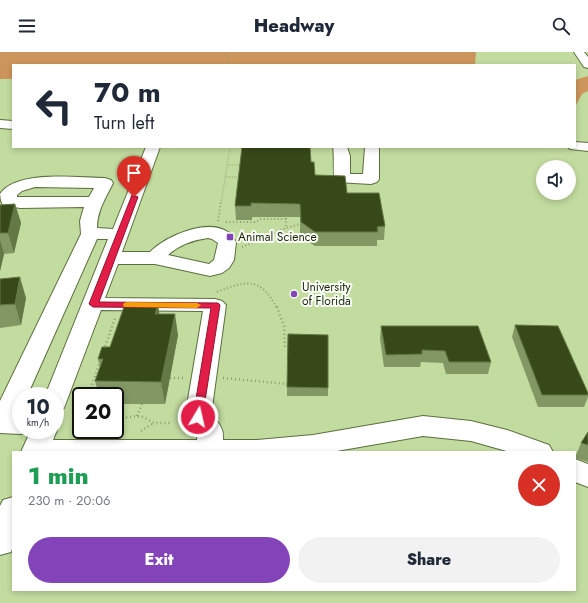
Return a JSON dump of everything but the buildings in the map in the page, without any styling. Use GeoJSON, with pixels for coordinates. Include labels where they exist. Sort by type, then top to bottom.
{"type":"FeatureCollection","features":[{"type":"Feature","properties":{"kind":"street"},"geometry":{"type":"LineString","coordinates":[[579,52],[588,65]]}},
{"type":"Feature","properties":{"kind":"street"},"geometry":{"type":"LineString","coordinates":[[0,124],[12,125]]}},
{"type":"Feature","properties":{"kind":"street"},"geometry":{"type":"LineString","coordinates":[[576,146],[588,147]]}},
{"type":"Feature","properties":{"kind":"street"},"geometry":{"type":"LineString","coordinates":[[61,387],[153,148]]}},
{"type":"Feature","properties":{"kind":"street"},"geometry":{"type":"LineString","coordinates":[[340,148],[342,156],[342,179],[371,179],[372,148]]}},
{"type":"Feature","properties":{"kind":"street"},"geometry":{"type":"LineString","coordinates":[[8,425],[90,234],[88,218],[96,202],[105,183],[34,182],[16,188],[8,194],[8,201],[20,203],[96,202]]}},
{"type":"Feature","properties":{"kind":"street"},"geometry":{"type":"LineString","coordinates":[[111,258],[155,258],[210,270],[217,269],[224,262],[226,240],[206,228],[167,246],[155,258]]}},
{"type":"Feature","properties":{"kind":"street"},"geometry":{"type":"LineString","coordinates":[[90,234],[120,234]]}},
{"type":"Feature","properties":{"kind":"street"},"geometry":{"type":"LineString","coordinates":[[93,304],[215,305],[198,417],[211,431],[209,451]]}},
{"type":"Feature","properties":{"kind":"street"},"geometry":{"type":"LineString","coordinates":[[38,444],[209,451],[257,450],[312,445],[423,426],[471,431],[507,440],[536,451]]}},
{"type":"Feature","properties":{"kind":"street"},"geometry":{"type":"LineString","coordinates":[[576,470],[588,476]]}},
{"type":"Feature","properties":{"kind":"street"},"geometry":{"type":"LineString","coordinates":[[0,542],[12,512]]}},
{"type":"Feature","properties":{"kind":"path"},"geometry":{"type":"LineString","coordinates":[[226,52],[229,64]]}},
{"type":"Feature","properties":{"kind":"path"},"geometry":{"type":"LineString","coordinates":[[206,228],[226,177],[230,148]]}},
{"type":"Feature","properties":{"kind":"path"},"geometry":{"type":"LineString","coordinates":[[228,165],[246,165]]}},
{"type":"Feature","properties":{"kind":"path"},"geometry":{"type":"LineString","coordinates":[[226,177],[242,177]]}},
{"type":"Feature","properties":{"kind":"path"},"geometry":{"type":"LineString","coordinates":[[226,222],[256,222],[261,219],[286,218],[286,228]]}},
{"type":"Feature","properties":{"kind":"path"},"geometry":{"type":"LineString","coordinates":[[239,247],[244,247],[286,228],[300,224]]}},
{"type":"Feature","properties":{"kind":"path"},"geometry":{"type":"LineString","coordinates":[[109,352],[103,352],[115,318]]}},
{"type":"Feature","properties":{"kind":"path"},"geometry":{"type":"LineString","coordinates":[[99,386],[91,386],[101,359]]}},
{"type":"Feature","properties":{"kind":"path"},"geometry":{"type":"LineString","coordinates":[[170,378],[181,378]]}},
{"type":"Feature","properties":{"kind":"path"},"geometry":{"type":"LineString","coordinates":[[229,378],[288,384]]}},
{"type":"Feature","properties":{"kind":"path"},"geometry":{"type":"LineString","coordinates":[[137,416],[142,404]]}},
{"type":"Feature","properties":{"kind":"path"},"geometry":{"type":"LineString","coordinates":[[124,418],[137,416],[143,417],[154,423],[172,423]]}},
{"type":"Feature","properties":{"kind":"path"},"geometry":{"type":"LineString","coordinates":[[138,432],[146,430],[154,423]]}},
{"type":"Feature","properties":{"kind":"shaded area","name":"University of Florida"},"geometry":{"type":"Polygon","coordinates":[[[0,52],[588,52],[588,603],[0,603],[0,52]]]}},
{"type":"Feature","properties":{"kind":"shaded area"},"geometry":{"type":"Polygon","coordinates":[[[0,52],[476,52],[475,64],[12,64],[12,79],[0,79],[0,52]]]}},
{"type":"Feature","properties":{"kind":"shaded area"},"geometry":{"type":"Polygon","coordinates":[[[588,76],[588,91],[582,94],[576,105],[576,80],[588,76]]]}},
{"type":"Feature","properties":{"kind":"slow traffic"},"geometry":{"type":"LineString","coordinates":[[127,305],[197,305]]}},
{"type":"Feature","properties":{"kind":"place","name":"Animal Science"},"geometry":{"type":"Point","coordinates":[230,237]}},
{"type":"Feature","properties":{"kind":"place","name":"University of Florida"},"geometry":{"type":"Point","coordinates":[294,294]}},
{"type":"Feature","properties":{"kind":"route"},"geometry":{"type":"LineString","coordinates":[[134,197],[93,304],[215,305],[198,417]]}}]}
